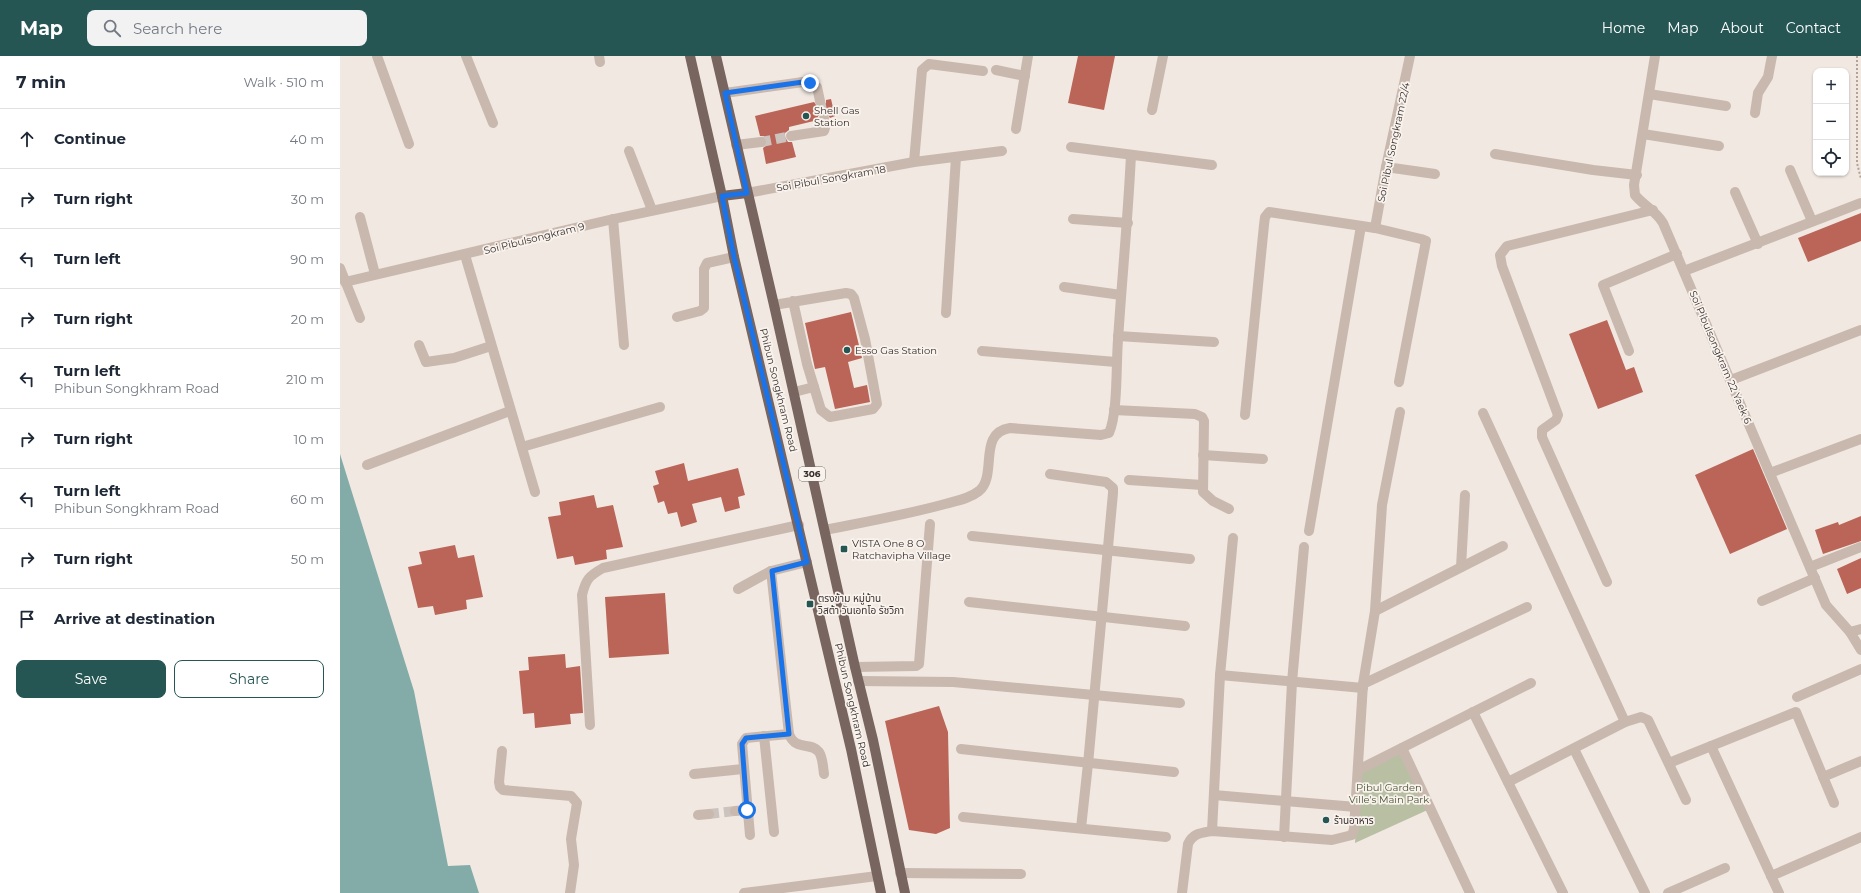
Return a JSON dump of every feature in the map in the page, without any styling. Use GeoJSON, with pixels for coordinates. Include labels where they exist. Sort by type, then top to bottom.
{"type":"FeatureCollection","features":[{"type":"Feature","properties":{"kind":"main road","name":"Phibun Songkhram Road"},"geometry":{"type":"LineString","coordinates":[[690,56],[722,196],[734,257],[799,525],[851,749],[881,893]]}},
{"type":"Feature","properties":{"kind":"main road","name":"Phibun Songkhram Road"},"geometry":{"type":"LineString","coordinates":[[716,56],[794,392],[854,667],[873,740],[905,893]]}},
{"type":"Feature","properties":{"kind":"main road"},"geometry":{"type":"LineString","coordinates":[[722,196],[747,193]]}},
{"type":"Feature","properties":{"kind":"street"},"geometry":{"type":"LineString","coordinates":[[377,56],[409,144]]}},
{"type":"Feature","properties":{"kind":"street"},"geometry":{"type":"LineString","coordinates":[[466,56],[493,123]]}},
{"type":"Feature","properties":{"kind":"street"},"geometry":{"type":"LineString","coordinates":[[1016,129],[1028,56]]}},
{"type":"Feature","properties":{"kind":"street"},"geometry":{"type":"LineString","coordinates":[[1152,110],[1163,56]]}},
{"type":"Feature","properties":{"kind":"street","name":"Soi Pibul Songkram 22/4"},"geometry":{"type":"LineString","coordinates":[[1375,228],[1386,167],[1410,56]]}},
{"type":"Feature","properties":{"kind":"street","name":"Soi Pibulsongkram 22 Yaek 6"},"geometry":{"type":"LineString","coordinates":[[1655,56],[1635,195],[1641,202],[1653,210],[1663,223],[1826,605],[1850,632],[1861,650]]}},
{"type":"Feature","properties":{"kind":"street"},"geometry":{"type":"LineString","coordinates":[[1755,113],[1758,93],[1768,77],[1772,56]]}},
{"type":"Feature","properties":{"kind":"street"},"geometry":{"type":"LineString","coordinates":[[914,162],[922,70],[929,64],[983,71]]}},
{"type":"Feature","properties":{"kind":"street"},"geometry":{"type":"LineString","coordinates":[[996,70],[1025,76]]}},
{"type":"Feature","properties":{"kind":"street"},"geometry":{"type":"LineString","coordinates":[[725,93],[803,82],[810,83],[817,87],[820,101]]}},
{"type":"Feature","properties":{"kind":"street"},"geometry":{"type":"LineString","coordinates":[[1649,94],[1726,106]]}},
{"type":"Feature","properties":{"kind":"street"},"geometry":{"type":"LineString","coordinates":[[791,136],[824,131],[824,119]]}},
{"type":"Feature","properties":{"kind":"street"},"geometry":{"type":"LineString","coordinates":[[1643,134],[1719,146]]}},
{"type":"Feature","properties":{"kind":"street"},"geometry":{"type":"LineString","coordinates":[[736,146],[761,142]]}},
{"type":"Feature","properties":{"kind":"street"},"geometry":{"type":"LineString","coordinates":[[1071,147],[1212,165]]}},
{"type":"Feature","properties":{"kind":"street"},"geometry":{"type":"LineString","coordinates":[[629,151],[652,210]]}},
{"type":"Feature","properties":{"kind":"street","name":"Soi Pibul Songkram 18"},"geometry":{"type":"LineString","coordinates":[[747,193],[914,162],[1002,151]]}},
{"type":"Feature","properties":{"kind":"street"},"geometry":{"type":"LineString","coordinates":[[1495,154],[1593,170],[1637,175]]}},
{"type":"Feature","properties":{"kind":"street"},"geometry":{"type":"LineString","coordinates":[[825,530],[929,508],[972,496],[980,490],[985,481],[992,440],[1002,429],[1010,428],[1101,435],[1108,433],[1114,410],[1121,295],[1128,223],[1131,155]]}},
{"type":"Feature","properties":{"kind":"street"},"geometry":{"type":"LineString","coordinates":[[946,313],[956,157]]}},
{"type":"Feature","properties":{"kind":"street"},"geometry":{"type":"LineString","coordinates":[[1386,167],[1436,174]]}},
{"type":"Feature","properties":{"kind":"street"},"geometry":{"type":"LineString","coordinates":[[1790,170],[1812,221]]}},
{"type":"Feature","properties":{"kind":"street"},"geometry":{"type":"LineString","coordinates":[[1735,192],[1758,244]]}},
{"type":"Feature","properties":{"kind":"street","name":"Soi Pibulsongkram 9"},"geometry":{"type":"LineString","coordinates":[[345,282],[613,218],[722,196]]}},
{"type":"Feature","properties":{"kind":"street"},"geometry":{"type":"LineString","coordinates":[[1684,271],[1758,244],[1812,221],[1861,203]]}},
{"type":"Feature","properties":{"kind":"street"},"geometry":{"type":"LineString","coordinates":[[1607,582],[1542,437],[1542,430],[1556,420],[1558,415],[1502,266],[1500,255],[1507,246],[1653,210]]}},
{"type":"Feature","properties":{"kind":"street"},"geometry":{"type":"LineString","coordinates":[[1245,415],[1266,213],[1275,212],[1375,228],[1421,238],[1426,241],[1399,382]]}},
{"type":"Feature","properties":{"kind":"street"},"geometry":{"type":"LineString","coordinates":[[360,218],[375,274]]}},
{"type":"Feature","properties":{"kind":"street"},"geometry":{"type":"LineString","coordinates":[[613,218],[624,345]]}},
{"type":"Feature","properties":{"kind":"street"},"geometry":{"type":"LineString","coordinates":[[1073,219],[1128,223]]}},
{"type":"Feature","properties":{"kind":"street"},"geometry":{"type":"LineString","coordinates":[[1309,532],[1360,226]]}},
{"type":"Feature","properties":{"kind":"street"},"geometry":{"type":"LineString","coordinates":[[465,254],[535,492]]}},
{"type":"Feature","properties":{"kind":"street"},"geometry":{"type":"LineString","coordinates":[[1629,351],[1602,286],[1677,254]]}},
{"type":"Feature","properties":{"kind":"street"},"geometry":{"type":"LineString","coordinates":[[677,318],[700,311],[704,308],[704,269],[707,262],[734,257]]}},
{"type":"Feature","properties":{"kind":"street"},"geometry":{"type":"LineString","coordinates":[[340,268],[360,318]]}},
{"type":"Feature","properties":{"kind":"street"},"geometry":{"type":"LineString","coordinates":[[1064,287],[1121,295]]}},
{"type":"Feature","properties":{"kind":"street"},"geometry":{"type":"LineString","coordinates":[[774,305],[793,301],[846,293],[851,294],[854,298],[865,339],[876,404],[873,409],[830,417],[821,410],[807,364],[793,301]]}},
{"type":"Feature","properties":{"kind":"street"},"geometry":{"type":"LineString","coordinates":[[1731,380],[1861,330]]}},
{"type":"Feature","properties":{"kind":"street"},"geometry":{"type":"LineString","coordinates":[[1118,336],[1214,342]]}},
{"type":"Feature","properties":{"kind":"street"},"geometry":{"type":"LineString","coordinates":[[419,345],[426,362],[454,358],[491,346]]}},
{"type":"Feature","properties":{"kind":"street"},"geometry":{"type":"LineString","coordinates":[[982,351],[1116,362]]}},
{"type":"Feature","properties":{"kind":"street"},"geometry":{"type":"LineString","coordinates":[[794,392],[814,387]]}},
{"type":"Feature","properties":{"kind":"street"},"geometry":{"type":"LineString","coordinates":[[522,447],[660,407]]}},
{"type":"Feature","properties":{"kind":"street"},"geometry":{"type":"LineString","coordinates":[[1114,410],[1195,414],[1202,417],[1204,421],[1202,485],[1205,495],[1229,509]]}},
{"type":"Feature","properties":{"kind":"street"},"geometry":{"type":"LineString","coordinates":[[367,465],[510,411]]}},
{"type":"Feature","properties":{"kind":"street"},"geometry":{"type":"LineString","coordinates":[[1182,893],[1188,844],[1190,839],[1197,833],[1212,831],[1332,840],[1352,835],[1356,807],[1363,686],[1375,611],[1382,505],[1400,412]]}},
{"type":"Feature","properties":{"kind":"street"},"geometry":{"type":"LineString","coordinates":[[1483,413],[1625,722]]}},
{"type":"Feature","properties":{"kind":"street"},"geometry":{"type":"LineString","coordinates":[[1770,473],[1861,439]]}},
{"type":"Feature","properties":{"kind":"street"},"geometry":{"type":"LineString","coordinates":[[1203,455],[1263,458]]}},
{"type":"Feature","properties":{"kind":"street"},"geometry":{"type":"LineString","coordinates":[[1050,474],[1106,482],[1110,484],[1114,493],[1081,828]]}},
{"type":"Feature","properties":{"kind":"street"},"geometry":{"type":"LineString","coordinates":[[1129,480],[1202,485]]}},
{"type":"Feature","properties":{"kind":"street"},"geometry":{"type":"LineString","coordinates":[[1461,567],[1465,495]]}},
{"type":"Feature","properties":{"kind":"street"},"geometry":{"type":"LineString","coordinates":[[854,667],[916,666],[919,664],[930,524]]}},
{"type":"Feature","properties":{"kind":"street"},"geometry":{"type":"LineString","coordinates":[[590,725],[582,595],[585,582],[591,574],[603,568],[799,525]]}},
{"type":"Feature","properties":{"kind":"street"},"geometry":{"type":"LineString","coordinates":[[972,536],[1190,559]]}},
{"type":"Feature","properties":{"kind":"street"},"geometry":{"type":"LineString","coordinates":[[1212,831],[1220,675],[1233,538]]}},
{"type":"Feature","properties":{"kind":"street"},"geometry":{"type":"LineString","coordinates":[[1375,611],[1503,546]]}},
{"type":"Feature","properties":{"kind":"street"},"geometry":{"type":"LineString","coordinates":[[1284,837],[1292,682],[1304,547]]}},
{"type":"Feature","properties":{"kind":"street"},"geometry":{"type":"LineString","coordinates":[[1810,567],[1861,548]]}},
{"type":"Feature","properties":{"kind":"street"},"geometry":{"type":"LineString","coordinates":[[738,589],[772,571],[807,562]]}},
{"type":"Feature","properties":{"kind":"street"},"geometry":{"type":"LineString","coordinates":[[772,571],[789,734],[792,741],[796,744],[816,749],[819,752],[824,774]]}},
{"type":"Feature","properties":{"kind":"street"},"geometry":{"type":"LineString","coordinates":[[1762,601],[1815,578]]}},
{"type":"Feature","properties":{"kind":"street"},"geometry":{"type":"LineString","coordinates":[[970,602],[1185,626]]}},
{"type":"Feature","properties":{"kind":"street"},"geometry":{"type":"LineString","coordinates":[[1220,675],[1292,682],[1363,686],[1527,607]]}},
{"type":"Feature","properties":{"kind":"street"},"geometry":{"type":"LineString","coordinates":[[1850,632],[1861,629]]}},
{"type":"Feature","properties":{"kind":"street"},"geometry":{"type":"LineString","coordinates":[[1797,697],[1861,669]]}},
{"type":"Feature","properties":{"kind":"street"},"geometry":{"type":"LineString","coordinates":[[858,681],[954,682],[1180,703]]}},
{"type":"Feature","properties":{"kind":"street"},"geometry":{"type":"LineString","coordinates":[[1358,770],[1531,683]]}},
{"type":"Feature","properties":{"kind":"street"},"geometry":{"type":"LineString","coordinates":[[1473,712],[1563,893]]}},
{"type":"Feature","properties":{"kind":"street"},"geometry":{"type":"LineString","coordinates":[[1669,763],[1796,712],[1834,803]]}},
{"type":"Feature","properties":{"kind":"street"},"geometry":{"type":"LineString","coordinates":[[1508,782],[1625,722],[1641,717],[1648,720],[1686,800]]}},
{"type":"Feature","properties":{"kind":"street"},"geometry":{"type":"LineString","coordinates":[[750,835],[743,768],[743,740],[746,738],[789,734]]}},
{"type":"Feature","properties":{"kind":"street"},"geometry":{"type":"LineString","coordinates":[[764,736],[774,832]]}},
{"type":"Feature","properties":{"kind":"street"},"geometry":{"type":"LineString","coordinates":[[1711,746],[1779,893]]}},
{"type":"Feature","properties":{"kind":"street"},"geometry":{"type":"LineString","coordinates":[[961,748],[1088,764],[1174,772]]}},
{"type":"Feature","properties":{"kind":"street"},"geometry":{"type":"LineString","coordinates":[[1402,748],[1470,893]]}},
{"type":"Feature","properties":{"kind":"street"},"geometry":{"type":"LineString","coordinates":[[1574,749],[1645,893]]}},
{"type":"Feature","properties":{"kind":"street"},"geometry":{"type":"LineString","coordinates":[[502,751],[500,787],[503,790],[571,796],[577,803],[571,839],[574,865],[570,893]]}},
{"type":"Feature","properties":{"kind":"street"},"geometry":{"type":"LineString","coordinates":[[1823,778],[1861,761]]}},
{"type":"Feature","properties":{"kind":"street"},"geometry":{"type":"LineString","coordinates":[[694,774],[743,768]]}},
{"type":"Feature","properties":{"kind":"street"},"geometry":{"type":"LineString","coordinates":[[1214,795],[1356,807]]}},
{"type":"Feature","properties":{"kind":"street"},"geometry":{"type":"LineString","coordinates":[[735,811],[747,810]]}},
{"type":"Feature","properties":{"kind":"street"},"geometry":{"type":"LineString","coordinates":[[698,815],[709,814]]}},
{"type":"Feature","properties":{"kind":"street"},"geometry":{"type":"LineString","coordinates":[[963,817],[1166,836]]}},
{"type":"Feature","properties":{"kind":"street"},"geometry":{"type":"LineString","coordinates":[[1771,876],[1861,836]]}},
{"type":"Feature","properties":{"kind":"street"},"geometry":{"type":"LineString","coordinates":[[1668,893],[1725,868]]}},
{"type":"Feature","properties":{"kind":"street"},"geometry":{"type":"LineString","coordinates":[[900,873],[1021,874]]}},
{"type":"Feature","properties":{"kind":"street"},"geometry":{"type":"LineString","coordinates":[[744,893],[877,876]]}},
{"type":"Feature","properties":{"kind":"path"},"geometry":{"type":"LineString","coordinates":[[1857,56],[1857,164],[1861,179]]}},
{"type":"Feature","properties":{"kind":"green space","name":"Pibul Garden Ville's Main Park"},"geometry":{"type":"Polygon","coordinates":[[[1403,751],[1432,808],[1355,843],[1360,772],[1403,751]]]}},
{"type":"Feature","properties":{"kind":"water"},"geometry":{"type":"Polygon","coordinates":[[[340,454],[414,691],[448,866],[470,865],[479,893],[340,893],[340,454]]]}},
{"type":"Feature","properties":{"kind":"building"},"geometry":{"type":"Polygon","coordinates":[[[1078,56],[1115,56],[1104,110],[1068,103],[1078,56]]]}},
{"type":"Feature","properties":{"kind":"building"},"geometry":{"type":"Polygon","coordinates":[[[831,99],[835,116],[830,118],[827,113],[823,113],[818,116],[818,120],[789,127],[789,130],[785,133],[785,137],[788,142],[792,142],[796,157],[766,164],[763,148],[767,145],[767,141],[764,136],[760,136],[755,116],[814,102],[818,107],[822,107],[826,103],[826,100],[831,99]]]}},
{"type":"Feature","properties":{"kind":"building"},"geometry":{"type":"Polygon","coordinates":[[[1861,213],[1861,241],[1808,262],[1798,238],[1861,213]]]}},
{"type":"Feature","properties":{"kind":"building"},"geometry":{"type":"Polygon","coordinates":[[[851,312],[862,358],[848,362],[854,388],[867,385],[870,402],[835,409],[825,367],[815,369],[805,323],[851,312]]]}},
{"type":"Feature","properties":{"kind":"building"},"geometry":{"type":"Polygon","coordinates":[[[1607,320],[1626,370],[1634,367],[1643,392],[1598,409],[1569,334],[1607,320]]]}},
{"type":"Feature","properties":{"kind":"building"},"geometry":{"type":"Polygon","coordinates":[[[1753,449],[1787,529],[1730,554],[1695,475],[1753,449]]]}},
{"type":"Feature","properties":{"kind":"building"},"geometry":{"type":"Polygon","coordinates":[[[684,463],[688,481],[738,468],[745,495],[738,497],[740,508],[725,512],[721,497],[692,504],[697,522],[681,527],[677,512],[668,514],[664,501],[658,503],[653,486],[659,484],[655,471],[684,463]]]}},
{"type":"Feature","properties":{"kind":"building"},"geometry":{"type":"Polygon","coordinates":[[[594,495],[597,508],[613,505],[623,547],[606,550],[607,559],[575,565],[573,556],[557,559],[548,517],[561,515],[559,502],[594,495]]]}},
{"type":"Feature","properties":{"kind":"building"},"geometry":{"type":"Polygon","coordinates":[[[1861,516],[1861,541],[1823,554],[1815,530],[1838,522],[1839,525],[1861,516]]]}},
{"type":"Feature","properties":{"kind":"building"},"geometry":{"type":"Polygon","coordinates":[[[455,545],[458,558],[474,555],[483,597],[466,600],[467,609],[435,615],[433,606],[418,608],[408,567],[422,564],[419,552],[455,545]]]}},
{"type":"Feature","properties":{"kind":"building"},"geometry":{"type":"Polygon","coordinates":[[[1861,558],[1861,588],[1847,594],[1837,569],[1861,558]]]}},
{"type":"Feature","properties":{"kind":"building"},"geometry":{"type":"Polygon","coordinates":[[[665,593],[669,654],[609,658],[605,597],[665,593]]]}},
{"type":"Feature","properties":{"kind":"building"},"geometry":{"type":"Polygon","coordinates":[[[565,654],[566,668],[580,666],[583,713],[570,714],[571,724],[535,728],[534,713],[523,714],[519,671],[529,670],[528,657],[565,654]]]}},
{"type":"Feature","properties":{"kind":"building"},"geometry":{"type":"Polygon","coordinates":[[[939,706],[948,732],[950,828],[936,834],[909,830],[885,721],[939,706]]]}},
{"type":"Feature","properties":{"kind":"tunnel"},"geometry":{"type":"LineString","coordinates":[[820,101],[824,119]]}},
{"type":"Feature","properties":{"kind":"tunnel"},"geometry":{"type":"LineString","coordinates":[[761,142],[791,136]]}},
{"type":"Feature","properties":{"kind":"tunnel"},"geometry":{"type":"LineString","coordinates":[[709,814],[735,811]]}},
{"type":"Feature","properties":{"kind":"place","name":"Shell Gas Station"},"geometry":{"type":"Point","coordinates":[806,116]}},
{"type":"Feature","properties":{"kind":"place","name":"Esso Gas Station"},"geometry":{"type":"Point","coordinates":[847,350]}},
{"type":"Feature","properties":{"kind":"place","name":"VISTA One 8 O Ratchavipha Village"},"geometry":{"type":"Point","coordinates":[844,549]}},
{"type":"Feature","properties":{"kind":"place","name":"ตรงข้าม หมู่บ้าน วิสต้า วันเอทโอ รัชวิภา"},"geometry":{"type":"Point","coordinates":[810,604]}},
{"type":"Feature","properties":{"kind":"place","name":"ร้านอาหาร"},"geometry":{"type":"Point","coordinates":[1326,820]}},
{"type":"Feature","properties":{"kind":"route"},"geometry":{"type":"LineString","coordinates":[[747,810],[743,768],[743,740],[746,738],[789,734],[772,571],[807,562],[734,257],[722,196],[747,193],[725,93],[741,89],[803,82],[810,83]]}}]}
